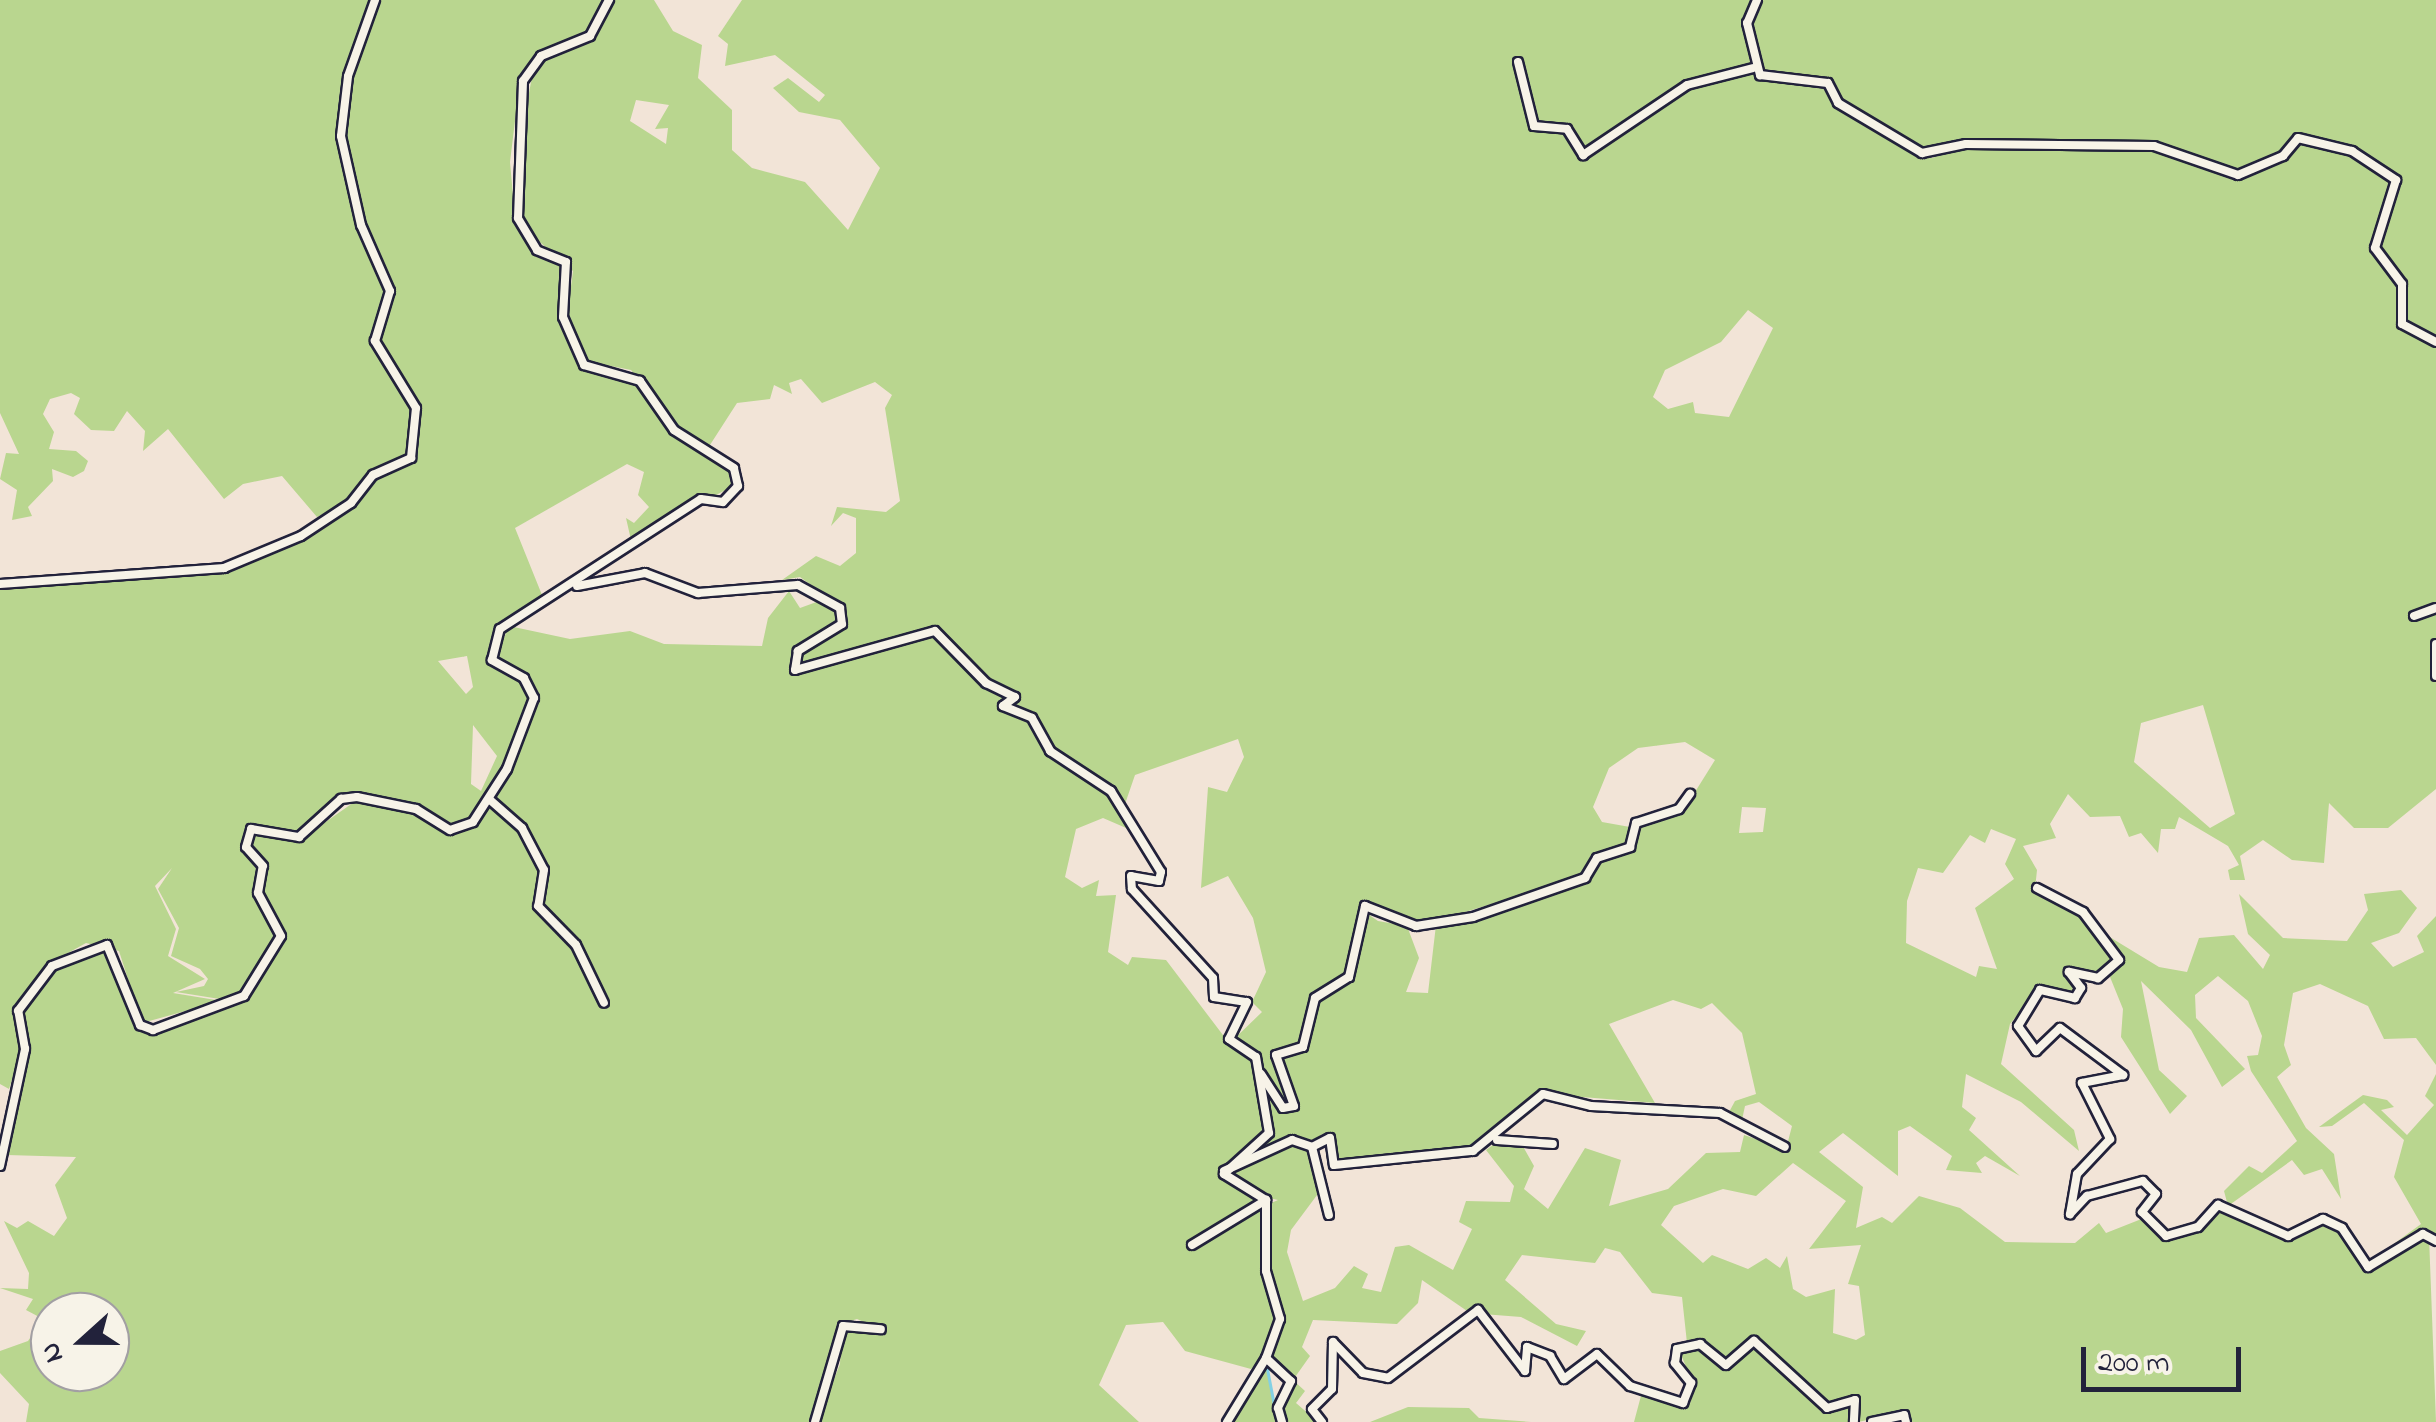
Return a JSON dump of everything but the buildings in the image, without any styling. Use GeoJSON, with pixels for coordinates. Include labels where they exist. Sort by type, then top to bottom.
{"type":"FeatureCollection","features":[{"type":"Feature","properties":{"kind":"street"},"geometry":{"type":"LineString","coordinates":[[0,584],[224,568],[301,536],[351,503],[372,475],[412,458],[416,408],[374,341],[390,291],[361,225],[341,136],[348,76],[376,0]]}},
{"type":"Feature","properties":{"kind":"street"},"geometry":{"type":"LineString","coordinates":[[566,591],[701,498],[723,502],[738,486],[734,468],[674,430],[640,381],[584,364],[563,317],[566,262],[537,250],[515,206],[528,70],[590,36],[609,0]]}},
{"type":"Feature","properties":{"kind":"street"},"geometry":{"type":"LineString","coordinates":[[1757,0],[1747,23],[1753,68],[1771,80],[1828,83],[1838,104],[1932,156],[1966,144],[2126,144],[2238,174],[2283,156],[2298,138],[2352,151],[2396,180],[2376,248],[2402,284],[2402,324],[2436,342]]}},
{"type":"Feature","properties":{"kind":"street"},"geometry":{"type":"LineString","coordinates":[[1518,62],[1534,126],[1567,129],[1583,155],[1687,86],[1753,68]]}},
{"type":"Feature","properties":{"kind":"street"},"geometry":{"type":"LineString","coordinates":[[0,1166],[25,1048],[18,1011],[52,966],[107,945],[140,1025],[166,1027],[244,996],[273,960],[281,924],[258,892],[263,866],[245,844],[254,826],[299,837],[357,796],[416,809],[450,830],[481,815],[534,698],[524,678],[492,660],[494,638],[525,605],[645,573],[698,594],[798,585],[840,608],[842,624],[798,651],[795,670],[939,633],[986,684],[1014,697],[1003,706],[1032,718],[1050,751],[1124,806],[1161,872],[1154,881],[1131,876],[1132,889],[1213,978],[1214,997],[1247,1002],[1229,1039],[1256,1057],[1269,1132],[1224,1171]]}},
{"type":"Feature","properties":{"kind":"street"},"geometry":{"type":"LineString","coordinates":[[2414,616],[2436,608]]}},
{"type":"Feature","properties":{"kind":"street"},"geometry":{"type":"LineString","coordinates":[[2436,644],[2436,676]]}},
{"type":"Feature","properties":{"kind":"street"},"geometry":{"type":"LineString","coordinates":[[1261,1074],[1282,1108],[1294,1106],[1276,1055],[1302,1048],[1315,998],[1349,977],[1365,906],[1416,926],[1473,917],[1584,878],[1597,858],[1630,847],[1636,824],[1684,806],[1690,794]]}},
{"type":"Feature","properties":{"kind":"street"},"geometry":{"type":"LineString","coordinates":[[488,799],[522,828],[544,870],[535,900],[576,946],[604,1003]]}},
{"type":"Feature","properties":{"kind":"street"},"geometry":{"type":"LineString","coordinates":[[2036,888],[2084,912],[2119,960],[2098,978],[2069,972],[2081,988],[2075,998],[2040,990],[2018,1026],[2036,1051],[2060,1028],[2123,1075],[2082,1083],[2110,1138],[2077,1174],[2070,1214],[2087,1196],[2144,1181],[2156,1194],[2142,1212],[2166,1236],[2198,1227],[2218,1204],[2288,1236],[2323,1218],[2342,1228],[2368,1267],[2423,1234],[2436,1241]]}},
{"type":"Feature","properties":{"kind":"street"},"geometry":{"type":"LineString","coordinates":[[1497,1140],[1543,1094],[1591,1106],[1720,1113],[1785,1148]]}},
{"type":"Feature","properties":{"kind":"street"},"geometry":{"type":"LineString","coordinates":[[1312,1147],[1326,1136],[1334,1166],[1360,1165],[1497,1140],[1553,1144]]}},
{"type":"Feature","properties":{"kind":"street"},"geometry":{"type":"LineString","coordinates":[[1224,1171],[1292,1140],[1312,1147]]}},
{"type":"Feature","properties":{"kind":"street"},"geometry":{"type":"LineString","coordinates":[[1312,1147],[1329,1215]]}},
{"type":"Feature","properties":{"kind":"street"},"geometry":{"type":"LineString","coordinates":[[1224,1171],[1266,1200]]}},
{"type":"Feature","properties":{"kind":"street"},"geometry":{"type":"LineString","coordinates":[[1192,1246],[1266,1200]]}},
{"type":"Feature","properties":{"kind":"street"},"geometry":{"type":"LineString","coordinates":[[1227,1422],[1266,1358],[1280,1319],[1266,1271],[1266,1200]]}},
{"type":"Feature","properties":{"kind":"street"},"geometry":{"type":"LineString","coordinates":[[1322,1422],[1312,1409],[1332,1389],[1333,1342],[1363,1373],[1388,1378],[1478,1310],[1525,1370],[1528,1346],[1550,1356],[1564,1379],[1597,1354],[1630,1386],[1683,1403],[1691,1383],[1676,1363],[1677,1348],[1700,1344],[1726,1365],[1754,1341],[1826,1408],[1856,1400],[1854,1422]]}},
{"type":"Feature","properties":{"kind":"street"},"geometry":{"type":"LineString","coordinates":[[815,1422],[843,1326],[881,1329]]}},
{"type":"Feature","properties":{"kind":"street"},"geometry":{"type":"LineString","coordinates":[[1266,1358],[1291,1380],[1278,1408],[1282,1422]]}},
{"type":"Feature","properties":{"kind":"street"},"geometry":{"type":"LineString","coordinates":[[1872,1422],[1904,1414],[1906,1422]]}},
{"type":"Feature","properties":{"kind":"green space"},"geometry":{"type":"Polygon","coordinates":[[[0,0],[373,0],[347,75],[339,136],[359,225],[388,291],[373,341],[414,408],[410,457],[377,470],[349,501],[317,517],[282,476],[243,484],[224,499],[168,429],[143,451],[145,431],[127,411],[114,431],[91,430],[74,414],[80,398],[71,393],[50,399],[43,414],[54,432],[49,449],[76,451],[88,461],[84,471],[73,477],[52,469],[53,481],[28,507],[32,516],[12,520],[17,490],[0,479],[6,453],[19,454],[0,413],[0,0]]]}},
{"type":"Feature","properties":{"kind":"green space"},"geometry":{"type":"Polygon","coordinates":[[[378,0],[605,0],[588,34],[539,53],[520,80],[510,162],[515,219],[535,252],[563,263],[561,304],[585,370],[637,383],[672,432],[729,468],[735,485],[631,540],[626,518],[634,523],[649,507],[638,495],[644,472],[627,464],[515,528],[542,595],[498,626],[488,661],[521,680],[531,698],[506,766],[471,819],[451,827],[357,793],[339,796],[298,834],[252,823],[242,848],[259,863],[255,894],[278,935],[242,993],[226,1000],[176,992],[204,986],[208,979],[200,969],[171,956],[179,928],[158,889],[172,868],[155,886],[176,929],[168,956],[205,979],[173,993],[222,1001],[142,1023],[119,951],[86,943],[50,963],[19,1002],[22,1048],[9,1089],[0,1084],[0,586],[224,570],[302,538],[378,474],[413,459],[418,407],[375,330],[391,291],[363,225],[343,136],[350,76],[378,0]],[[467,656],[438,661],[466,694],[473,687],[467,656]],[[473,725],[471,784],[481,791],[497,756],[473,725]]]}},
{"type":"Feature","properties":{"kind":"green space"},"geometry":{"type":"Polygon","coordinates":[[[613,0],[654,0],[673,31],[702,45],[698,78],[732,110],[732,150],[752,168],[805,182],[848,230],[880,168],[840,120],[799,112],[773,88],[788,78],[819,102],[825,95],[775,55],[725,66],[728,44],[718,36],[742,0],[1755,0],[1745,23],[1751,66],[1686,84],[1583,153],[1568,127],[1536,125],[1518,60],[1533,127],[1566,130],[1583,157],[1688,87],[1753,70],[1771,82],[1827,85],[1836,105],[1932,158],[1967,146],[2153,148],[2238,176],[2309,138],[2388,175],[2394,181],[2373,248],[2401,285],[2401,325],[2436,344],[2436,789],[2388,828],[2354,828],[2329,803],[2324,863],[2292,860],[2263,840],[2240,856],[2245,880],[2230,880],[2228,870],[2239,865],[2228,846],[2179,817],[2175,829],[2161,829],[2158,853],[2141,833],[2129,837],[2120,816],[2090,817],[2068,794],[2050,824],[2056,838],[2023,846],[2037,870],[2035,889],[2082,913],[2117,964],[2097,976],[2069,970],[2074,996],[2039,988],[2010,1024],[2001,1064],[2074,1130],[2079,1151],[2021,1102],[1966,1074],[1962,1107],[1976,1118],[1969,1130],[2020,1176],[1985,1156],[1976,1163],[1982,1173],[1946,1170],[1952,1156],[1910,1126],[1898,1131],[1898,1176],[1843,1133],[1819,1152],[1863,1187],[1856,1228],[1882,1217],[1892,1223],[1919,1196],[1960,1208],[2005,1242],[2075,1243],[2099,1223],[2106,1233],[2144,1218],[2171,1238],[2199,1228],[2219,1207],[2289,1237],[2322,1220],[2341,1230],[2368,1269],[2429,1236],[2436,1422],[1908,1422],[1905,1412],[1858,1422],[1857,1398],[1827,1406],[1755,1339],[1726,1363],[1687,1343],[1682,1297],[1652,1293],[1620,1252],[1605,1248],[1595,1263],[1522,1255],[1505,1280],[1556,1324],[1586,1331],[1577,1346],[1521,1317],[1470,1313],[1422,1280],[1418,1303],[1397,1324],[1313,1320],[1302,1347],[1310,1356],[1293,1380],[1268,1357],[1282,1319],[1265,1239],[1269,1204],[1278,1200],[1250,1194],[1226,1172],[1293,1142],[1316,1154],[1323,1187],[1291,1230],[1287,1252],[1303,1301],[1335,1288],[1354,1266],[1368,1274],[1362,1288],[1381,1292],[1395,1247],[1409,1245],[1453,1270],[1472,1229],[1459,1222],[1466,1201],[1510,1202],[1514,1186],[1486,1150],[1497,1142],[1520,1141],[1534,1166],[1524,1189],[1548,1209],[1585,1148],[1621,1160],[1609,1206],[1668,1189],[1706,1153],[1740,1152],[1744,1135],[1786,1149],[1792,1126],[1759,1102],[1745,1106],[1740,1129],[1728,1114],[1735,1101],[1756,1094],[1742,1033],[1712,1003],[1701,1009],[1673,1000],[1609,1024],[1655,1103],[1534,1093],[1484,1146],[1335,1163],[1331,1137],[1322,1134],[1312,1144],[1292,1138],[1229,1167],[1271,1133],[1262,1079],[1281,1109],[1290,1110],[1297,1104],[1295,1099],[1284,1106],[1257,1056],[1232,1041],[1262,1012],[1252,1002],[1266,972],[1253,918],[1228,876],[1201,888],[1208,787],[1227,792],[1244,757],[1238,739],[1135,775],[1125,804],[1052,749],[1033,716],[1005,705],[1016,696],[988,682],[936,629],[795,668],[800,652],[844,624],[841,607],[800,577],[782,580],[816,556],[840,566],[856,553],[856,518],[843,513],[831,526],[837,507],[886,512],[900,501],[885,408],[892,395],[875,382],[822,403],[801,379],[789,383],[792,394],[774,385],[770,399],[737,403],[708,448],[676,427],[631,370],[586,361],[567,316],[573,271],[526,230],[516,163],[534,66],[592,39],[613,0]],[[636,100],[630,121],[666,144],[668,128],[655,129],[669,105],[636,100]],[[1748,310],[1721,342],[1665,370],[1653,397],[1668,409],[1693,402],[1695,413],[1729,417],[1773,328],[1748,310]],[[2203,705],[2141,723],[2134,762],[2210,828],[2235,814],[2203,705]],[[1685,742],[1638,748],[1609,768],[1593,807],[1602,822],[1630,827],[1629,842],[1592,860],[1584,876],[1429,923],[1360,908],[1347,976],[1314,997],[1301,1047],[1274,1054],[1294,1097],[1277,1056],[1303,1048],[1317,1000],[1351,978],[1362,944],[1362,910],[1378,921],[1407,926],[1419,958],[1406,992],[1428,993],[1436,925],[1474,918],[1585,879],[1594,863],[1631,848],[1637,825],[1685,808],[1715,760],[1685,742]],[[1742,807],[1739,833],[1763,832],[1766,808],[1742,807]],[[1991,829],[1985,843],[1970,835],[1943,873],[1918,868],[1907,901],[1906,943],[1976,977],[1979,966],[1997,969],[1975,908],[2014,879],[2005,864],[2016,839],[1991,829]],[[1793,1163],[1756,1196],[1723,1189],[1674,1206],[1661,1225],[1703,1263],[1712,1255],[1748,1269],[1766,1258],[1780,1268],[1787,1256],[1793,1289],[1806,1297],[1835,1289],[1833,1333],[1856,1340],[1865,1335],[1859,1286],[1848,1284],[1861,1245],[1809,1249],[1846,1201],[1793,1163]]]}},
{"type":"Feature","properties":{"kind":"green space"},"geometry":{"type":"Polygon","coordinates":[[[1759,0],[2436,0],[2436,339],[2404,323],[2404,284],[2378,248],[2398,179],[2353,149],[2298,136],[2282,154],[2237,173],[2127,142],[1966,142],[1923,151],[1839,102],[1833,86],[1761,73],[1749,23],[1759,0]]]}},
{"type":"Feature","properties":{"kind":"green space"},"geometry":{"type":"Polygon","coordinates":[[[789,591],[800,608],[822,600],[838,609],[840,623],[797,649],[794,672],[935,633],[985,685],[1013,699],[1002,707],[1030,719],[1049,752],[1110,792],[1140,834],[1103,818],[1076,829],[1065,877],[1082,888],[1099,880],[1096,896],[1116,895],[1108,952],[1128,965],[1132,957],[1166,960],[1229,1043],[1254,1058],[1267,1132],[1222,1174],[1261,1199],[1222,1231],[1264,1202],[1264,1272],[1278,1318],[1264,1356],[1251,1369],[1185,1351],[1163,1322],[1126,1325],[1099,1385],[1139,1422],[817,1422],[840,1364],[841,1336],[849,1324],[884,1331],[857,1319],[841,1324],[813,1422],[26,1422],[29,1404],[0,1373],[0,1351],[30,1338],[30,1392],[130,1392],[130,1292],[30,1292],[30,1298],[0,1288],[28,1289],[29,1273],[4,1221],[17,1228],[28,1221],[54,1236],[67,1218],[55,1185],[76,1157],[7,1155],[9,1127],[28,1049],[21,1012],[54,968],[106,948],[138,1027],[154,1033],[246,998],[284,936],[261,891],[266,865],[249,845],[255,829],[300,840],[357,800],[415,812],[450,834],[474,825],[490,803],[515,819],[492,799],[538,698],[526,675],[495,658],[509,626],[570,639],[630,631],[664,644],[762,646],[768,618],[789,591]]]}},
{"type":"Feature","properties":{"kind":"green space"},"geometry":{"type":"Polygon","coordinates":[[[2401,890],[2417,908],[2399,933],[2371,943],[2393,967],[2424,952],[2417,936],[2436,916],[2436,1065],[2416,1038],[2384,1039],[2368,1006],[2320,984],[2293,993],[2284,1045],[2291,1065],[2277,1077],[2306,1128],[2334,1154],[2341,1199],[2322,1169],[2304,1175],[2292,1160],[2228,1206],[2224,1191],[2249,1166],[2262,1173],[2297,1141],[2251,1071],[2247,1056],[2258,1055],[2262,1036],[2248,1001],[2218,976],[2195,995],[2196,1018],[2245,1069],[2222,1087],[2191,1030],[2141,981],[2159,1070],[2187,1096],[2170,1114],[2121,1037],[2123,1009],[2110,977],[2121,960],[2108,936],[2159,967],[2187,972],[2199,938],[2234,935],[2263,969],[2270,955],[2248,934],[2239,894],[2283,938],[2347,941],[2368,910],[2364,894],[2401,890]]]}},
{"type":"Feature","properties":{"kind":"green space"},"geometry":{"type":"Polygon","coordinates":[[[2436,1074],[2436,1237],[2422,1232],[2368,1264],[2357,1245],[2369,1262],[2421,1224],[2394,1177],[2404,1140],[2364,1103],[2332,1126],[2319,1127],[2363,1095],[2387,1100],[2394,1107],[2381,1110],[2407,1135],[2434,1105],[2425,1096],[2436,1074]]]}},
{"type":"Feature","properties":{"kind":"green space"},"geometry":{"type":"Polygon","coordinates":[[[1750,1344],[1830,1411],[1854,1404],[1850,1422],[1634,1422],[1642,1392],[1690,1404],[1693,1383],[1679,1350],[1699,1346],[1726,1367],[1750,1344]]]}},
{"type":"Feature","properties":{"kind":"green space"},"geometry":{"type":"Polygon","coordinates":[[[1266,1360],[1277,1422],[1229,1422],[1266,1360]]]}},
{"type":"Feature","properties":{"kind":"green space"},"geometry":{"type":"Polygon","coordinates":[[[1293,1380],[1305,1391],[1296,1403],[1318,1422],[1284,1422],[1280,1409],[1293,1380]]]}},
{"type":"Feature","properties":{"kind":"green space"},"geometry":{"type":"Polygon","coordinates":[[[1408,1407],[1469,1408],[1479,1418],[1531,1422],[1370,1422],[1408,1407]]]}},
{"type":"Feature","properties":{"kind":"waterway"},"geometry":{"type":"LineString","coordinates":[[1266,1361],[1275,1408]]}}]}
